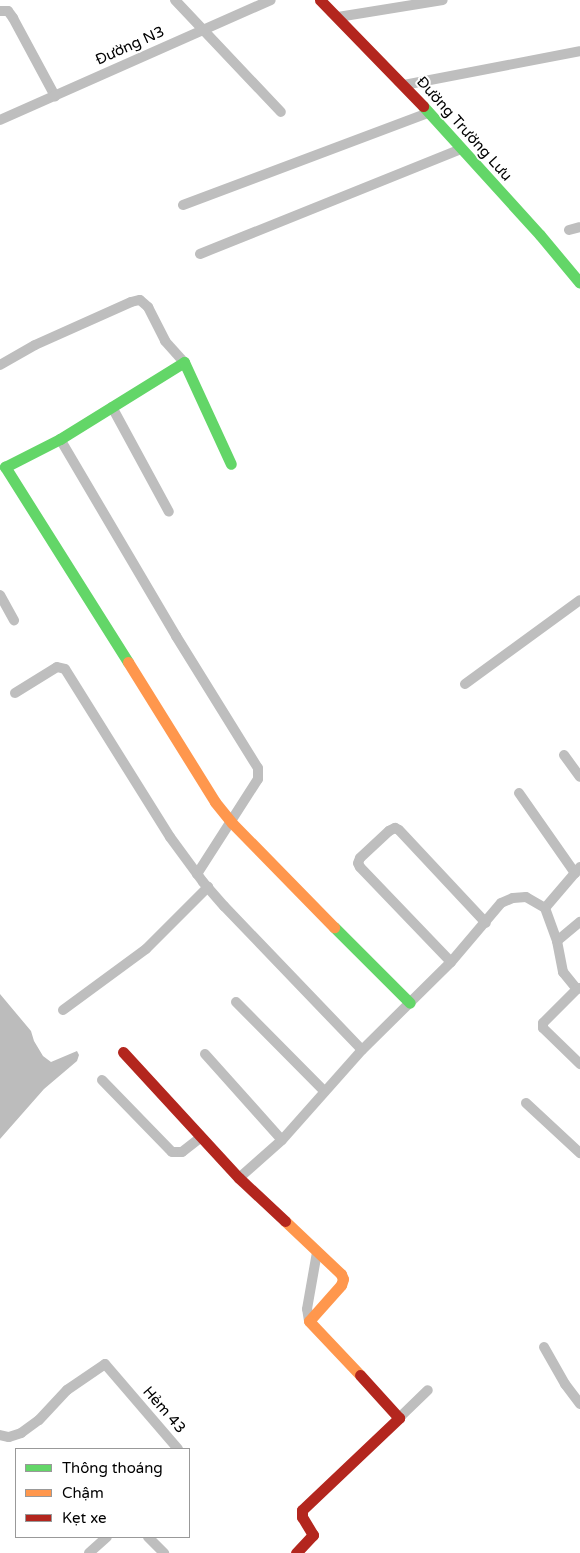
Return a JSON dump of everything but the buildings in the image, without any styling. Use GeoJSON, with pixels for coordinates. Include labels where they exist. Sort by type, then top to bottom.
{"type":"FeatureCollection","features":[{"type":"Feature","properties":{"kind":"street"},"geometry":{"type":"LineString","coordinates":[[174,0],[281,112]]}},
{"type":"Feature","properties":{"kind":"street","name":"Đường N3"},"geometry":{"type":"LineString","coordinates":[[0,120],[271,0]]}},
{"type":"Feature","properties":{"kind":"street","name":"Đường Trường Lưu"},"geometry":{"type":"LineString","coordinates":[[320,0],[404,85],[580,283]]}},
{"type":"Feature","properties":{"kind":"street"},"geometry":{"type":"LineString","coordinates":[[338,17],[442,0]]}},
{"type":"Feature","properties":{"kind":"street"},"geometry":{"type":"LineString","coordinates":[[0,10],[8,11],[13,18],[55,96]]}},
{"type":"Feature","properties":{"kind":"street"},"geometry":{"type":"LineString","coordinates":[[404,85],[580,51]]}},
{"type":"Feature","properties":{"kind":"street"},"geometry":{"type":"LineString","coordinates":[[183,205],[428,113]]}},
{"type":"Feature","properties":{"kind":"street"},"geometry":{"type":"LineString","coordinates":[[200,254],[461,149]]}},
{"type":"Feature","properties":{"kind":"street"},"geometry":{"type":"LineString","coordinates":[[569,230],[580,228]]}},
{"type":"Feature","properties":{"kind":"street"},"geometry":{"type":"LineString","coordinates":[[0,365],[35,345],[131,302],[140,300],[148,307],[165,341],[184,362],[231,464]]}},
{"type":"Feature","properties":{"kind":"street"},"geometry":{"type":"LineString","coordinates":[[184,362],[60,439],[3,468],[215,802],[268,861],[410,1003]]}},
{"type":"Feature","properties":{"kind":"street"},"geometry":{"type":"LineString","coordinates":[[112,407],[169,512]]}},
{"type":"Feature","properties":{"kind":"street"},"geometry":{"type":"LineString","coordinates":[[60,439],[176,636],[258,768],[258,779],[232,823],[197,874]]}},
{"type":"Feature","properties":{"kind":"street"},"geometry":{"type":"LineString","coordinates":[[0,595],[14,620]]}},
{"type":"Feature","properties":{"kind":"street"},"geometry":{"type":"LineString","coordinates":[[465,684],[580,600]]}},
{"type":"Feature","properties":{"kind":"street"},"geometry":{"type":"LineString","coordinates":[[15,692],[57,667],[65,669],[170,837],[197,874],[224,906],[362,1050]]}},
{"type":"Feature","properties":{"kind":"street"},"geometry":{"type":"LineString","coordinates":[[564,755],[580,777]]}},
{"type":"Feature","properties":{"kind":"street"},"geometry":{"type":"LineString","coordinates":[[520,793],[578,870],[545,908]]}},
{"type":"Feature","properties":{"kind":"street"},"geometry":{"type":"LineString","coordinates":[[451,962],[360,868],[358,863],[360,858],[389,830],[394,828],[399,830],[486,923]]}},
{"type":"Feature","properties":{"kind":"street"},"geometry":{"type":"LineString","coordinates":[[63,1010],[146,949],[210,890]]}},
{"type":"Feature","properties":{"kind":"street"},"geometry":{"type":"LineString","coordinates":[[239,1178],[282,1140],[362,1050],[451,962],[502,903],[513,898],[526,897],[545,908],[556,941],[563,972],[579,989],[543,1023],[543,1028],[580,1064]]}},
{"type":"Feature","properties":{"kind":"street"},"geometry":{"type":"LineString","coordinates":[[556,941],[580,922]]}},
{"type":"Feature","properties":{"kind":"street"},"geometry":{"type":"LineString","coordinates":[[236,1002],[324,1092]]}},
{"type":"Feature","properties":{"kind":"street"},"geometry":{"type":"LineString","coordinates":[[123,1052],[239,1178],[343,1279],[341,1285],[310,1321]]}},
{"type":"Feature","properties":{"kind":"street"},"geometry":{"type":"LineString","coordinates":[[205,1054],[282,1140]]}},
{"type":"Feature","properties":{"kind":"street"},"geometry":{"type":"LineString","coordinates":[[102,1080],[172,1152],[182,1152],[201,1137]]}},
{"type":"Feature","properties":{"kind":"street"},"geometry":{"type":"LineString","coordinates":[[526,1103],[580,1153]]}},
{"type":"Feature","properties":{"kind":"street"},"geometry":{"type":"LineString","coordinates":[[317,1252],[307,1309],[310,1321],[399,1418]]}},
{"type":"Feature","properties":{"kind":"street"},"geometry":{"type":"LineString","coordinates":[[544,1347],[565,1384],[580,1404]]}},
{"type":"Feature","properties":{"kind":"street","name":"Hẻm 43"},"geometry":{"type":"LineString","coordinates":[[0,1435],[21,1434],[39,1420],[67,1390],[106,1365],[177,1448]]}},
{"type":"Feature","properties":{"kind":"street"},"geometry":{"type":"LineString","coordinates":[[296,1553],[313,1535],[310,1527],[302,1517],[302,1510],[428,1390]]}},
{"type":"Feature","properties":{"kind":"street"},"geometry":{"type":"LineString","coordinates":[[89,1553],[105,1538]]}},
{"type":"Feature","properties":{"kind":"street"},"geometry":{"type":"LineString","coordinates":[[149,1538],[164,1553]]}},
{"type":"Feature","properties":{"kind":"shaded area"},"geometry":{"type":"Polygon","coordinates":[[[0,994],[31,1031],[34,1041],[43,1056],[51,1062],[77,1051],[79,1055],[77,1061],[44,1089],[0,1139],[0,994]]]}},
{"type":"Feature","properties":{"kind":"traffic: fast"},"geometry":{"type":"LineString","coordinates":[[423,106],[540,235],[580,283]]}},
{"type":"Feature","properties":{"kind":"traffic: fast"},"geometry":{"type":"LineString","coordinates":[[128,662],[5,467],[60,439],[184,362],[231,464]]}},
{"type":"Feature","properties":{"kind":"traffic: fast"},"geometry":{"type":"LineString","coordinates":[[334,927],[410,1003]]}},
{"type":"Feature","properties":{"kind":"traffic: slow"},"geometry":{"type":"LineString","coordinates":[[128,662],[215,802],[232,823],[334,927]]}},
{"type":"Feature","properties":{"kind":"traffic: slow"},"geometry":{"type":"LineString","coordinates":[[285,1221],[341,1274],[343,1279],[341,1285],[309,1321],[360,1375]]}},
{"type":"Feature","properties":{"kind":"traffic: jam"},"geometry":{"type":"LineString","coordinates":[[320,0],[423,106]]}},
{"type":"Feature","properties":{"kind":"traffic: jam"},"geometry":{"type":"LineString","coordinates":[[123,1052],[239,1178],[285,1221]]}},
{"type":"Feature","properties":{"kind":"traffic: jam"},"geometry":{"type":"LineString","coordinates":[[296,1553],[313,1535],[302,1517],[302,1510],[399,1418],[360,1375]]}}]}
